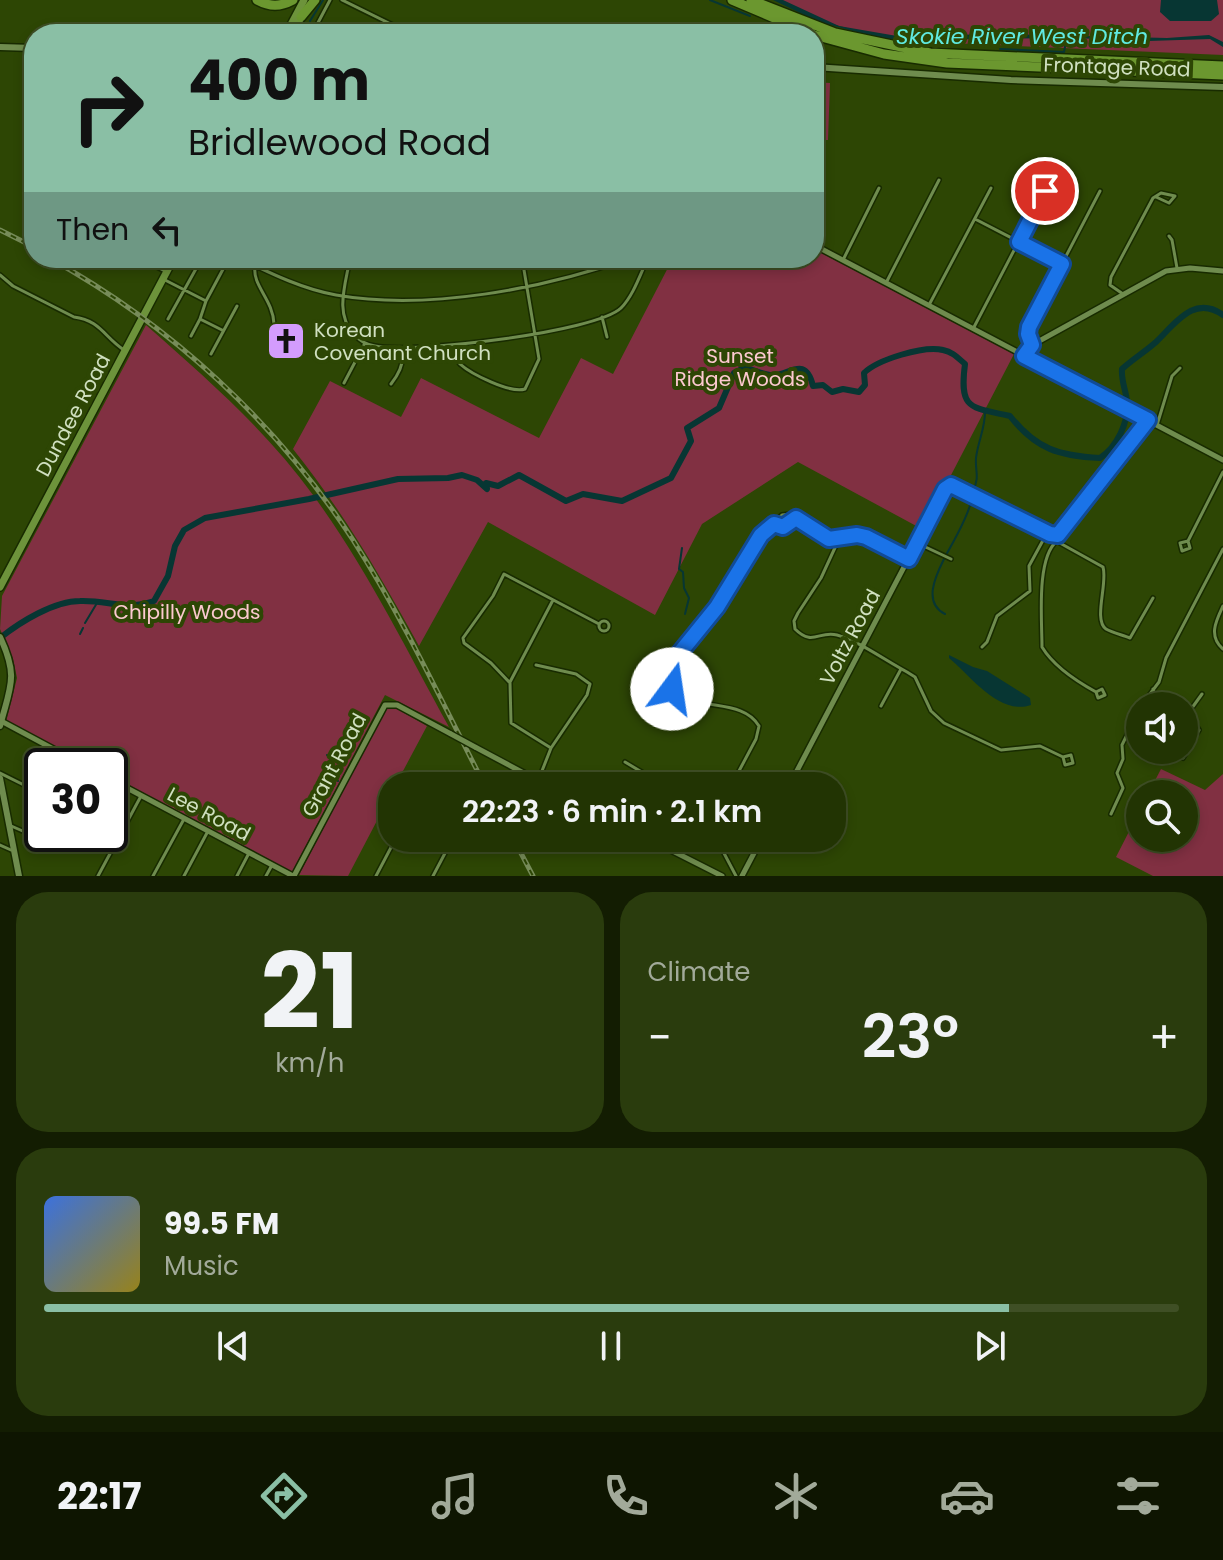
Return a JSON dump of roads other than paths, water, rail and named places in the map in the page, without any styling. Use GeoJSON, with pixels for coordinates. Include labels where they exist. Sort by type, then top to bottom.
{"type":"FeatureCollection","features":[{"type":"Feature","properties":{"kind":"highway"},"geometry":{"type":"LineString","coordinates":[[257,0],[280,6],[293,0]]}},
{"type":"Feature","properties":{"kind":"highway"},"geometry":{"type":"LineString","coordinates":[[301,17],[313,0]]}},
{"type":"Feature","properties":{"kind":"highway"},"geometry":{"type":"LineString","coordinates":[[732,0],[789,24]]}},
{"type":"Feature","properties":{"kind":"highway"},"geometry":{"type":"LineString","coordinates":[[751,0],[812,24]]}},
{"type":"Feature","properties":{"kind":"highway"},"geometry":{"type":"LineString","coordinates":[[824,29],[930,53],[1223,66]]}},
{"type":"Feature","properties":{"kind":"highway"},"geometry":{"type":"LineString","coordinates":[[824,37],[884,54],[947,63],[1223,75]]}},
{"type":"Feature","properties":{"kind":"main road"},"geometry":{"type":"LineString","coordinates":[[291,24],[304,0]]}},
{"type":"Feature","properties":{"kind":"main road"},"geometry":{"type":"LineString","coordinates":[[298,24],[301,17]]}},
{"type":"Feature","properties":{"kind":"main road"},"geometry":{"type":"LineString","coordinates":[[0,47],[24,48]]}},
{"type":"Feature","properties":{"kind":"main road","name":"Frontage Road"},"geometry":{"type":"LineString","coordinates":[[824,68],[1011,80],[1223,87]]}},
{"type":"Feature","properties":{"kind":"main road","name":"Dundee Road"},"geometry":{"type":"LineString","coordinates":[[0,587],[169,268]]}},
{"type":"Feature","properties":{"kind":"main road"},"geometry":{"type":"LineString","coordinates":[[0,723],[13,673],[11,660],[1,639]]}},
{"type":"Feature","properties":{"kind":"main road"},"geometry":{"type":"LineString","coordinates":[[0,775],[19,876]]}},
{"type":"Feature","properties":{"kind":"street"},"geometry":{"type":"LineString","coordinates":[[317,24],[330,0]]}},
{"type":"Feature","properties":{"kind":"street"},"geometry":{"type":"LineString","coordinates":[[342,0],[391,24]]}},
{"type":"Feature","properties":{"kind":"street"},"geometry":{"type":"LineString","coordinates":[[886,283],[939,180]]}},
{"type":"Feature","properties":{"kind":"street"},"geometry":{"type":"LineString","coordinates":[[843,260],[879,188]]}},
{"type":"Feature","properties":{"kind":"street"},"geometry":{"type":"LineString","coordinates":[[929,307],[991,188]]}},
{"type":"Feature","properties":{"kind":"street"},"geometry":{"type":"LineString","coordinates":[[973,329],[1045,191]]}},
{"type":"Feature","properties":{"kind":"street"},"geometry":{"type":"LineString","coordinates":[[1032,345],[1029,327],[1100,191]]}},
{"type":"Feature","properties":{"kind":"street"},"geometry":{"type":"LineString","coordinates":[[1123,294],[1109,282],[1156,197]]}},
{"type":"Feature","properties":{"kind":"street"},"geometry":{"type":"LineString","coordinates":[[975,219],[1062,264]]}},
{"type":"Feature","properties":{"kind":"street"},"geometry":{"type":"LineString","coordinates":[[1169,236],[1177,268]]}},
{"type":"Feature","properties":{"kind":"street"},"geometry":{"type":"LineString","coordinates":[[824,250],[1223,460]]}},
{"type":"Feature","properties":{"kind":"street"},"geometry":{"type":"LineString","coordinates":[[155,268],[206,301]]}},
{"type":"Feature","properties":{"kind":"street"},"geometry":{"type":"LineString","coordinates":[[168,319],[196,268]]}},
{"type":"Feature","properties":{"kind":"street"},"geometry":{"type":"LineString","coordinates":[[191,336],[224,268]]}},
{"type":"Feature","properties":{"kind":"street"},"geometry":{"type":"LineString","coordinates":[[255,268],[253,275],[274,310],[274,324]]}},
{"type":"Feature","properties":{"kind":"street"},"geometry":{"type":"LineString","coordinates":[[260,268],[301,285],[344,296],[423,300],[527,286],[593,268]]}},
{"type":"Feature","properties":{"kind":"street"},"geometry":{"type":"LineString","coordinates":[[348,268],[344,317],[354,335],[374,346],[402,348],[452,346],[536,333],[602,317],[620,309],[642,268]]}},
{"type":"Feature","properties":{"kind":"street"},"geometry":{"type":"LineString","coordinates":[[452,346],[457,361],[463,366],[504,388],[525,389],[538,365],[536,333],[524,268]]}},
{"type":"Feature","properties":{"kind":"street"},"geometry":{"type":"LineString","coordinates":[[1024,356],[1032,345],[1158,275],[1177,268],[1223,271]]}},
{"type":"Feature","properties":{"kind":"street"},"geometry":{"type":"LineString","coordinates":[[0,275],[13,286],[101,327],[110,339],[126,349]]}},
{"type":"Feature","properties":{"kind":"street"},"geometry":{"type":"LineString","coordinates":[[211,354],[237,306]]}},
{"type":"Feature","properties":{"kind":"street"},"geometry":{"type":"LineString","coordinates":[[602,317],[607,337]]}},
{"type":"Feature","properties":{"kind":"street"},"geometry":{"type":"LineString","coordinates":[[200,319],[223,331]]}},
{"type":"Feature","properties":{"kind":"street"},"geometry":{"type":"LineString","coordinates":[[344,383],[365,343]]}},
{"type":"Feature","properties":{"kind":"street"},"geometry":{"type":"LineString","coordinates":[[391,384],[402,365],[402,348]]}},
{"type":"Feature","properties":{"kind":"street"},"geometry":{"type":"LineString","coordinates":[[1157,425],[1172,376],[1180,368]]}},
{"type":"Feature","properties":{"kind":"street"},"geometry":{"type":"LineString","coordinates":[[1096,692],[1067,674],[1042,647],[1046,560],[1057,538],[1148,420]]}},
{"type":"Feature","properties":{"kind":"street"},"geometry":{"type":"LineString","coordinates":[[1188,541],[1223,472]]}},
{"type":"Feature","properties":{"kind":"street","name":"Voltz Road"},"geometry":{"type":"LineString","coordinates":[[796,772],[945,489],[951,485],[1057,538]]}},
{"type":"Feature","properties":{"kind":"street"},"geometry":{"type":"LineString","coordinates":[[738,772],[756,739],[759,726],[754,717],[739,709],[715,707],[682,697],[672,689],[670,675],[674,660],[717,607],[761,535],[787,514],[829,539],[857,535],[866,537],[909,559]]}},
{"type":"Feature","properties":{"kind":"street"},"geometry":{"type":"LineString","coordinates":[[774,524],[783,527],[796,518]]}},
{"type":"Feature","properties":{"kind":"street"},"geometry":{"type":"LineString","coordinates":[[982,647],[997,616],[1030,591],[1029,566],[1047,533]]}},
{"type":"Feature","properties":{"kind":"street"},"geometry":{"type":"LineString","coordinates":[[839,538],[821,578],[794,621],[795,629],[810,639],[834,634],[915,677],[931,711],[944,723],[1001,750],[1040,746],[1063,757]]}},
{"type":"Feature","properties":{"kind":"street"},"geometry":{"type":"LineString","coordinates":[[1057,538],[1103,567],[1102,624],[1130,638],[1153,598]]}},
{"type":"Feature","properties":{"kind":"street"},"geometry":{"type":"LineString","coordinates":[[829,539],[830,553]]}},
{"type":"Feature","properties":{"kind":"street"},"geometry":{"type":"LineString","coordinates":[[917,543],[951,559]]}},
{"type":"Feature","properties":{"kind":"street"},"geometry":{"type":"LineString","coordinates":[[1151,692],[1162,676],[1166,658],[1223,549]]}},
{"type":"Feature","properties":{"kind":"street"},"geometry":{"type":"LineString","coordinates":[[510,683],[491,663],[464,643],[466,633],[493,596],[504,574],[599,624]]}},
{"type":"Feature","properties":{"kind":"street"},"geometry":{"type":"LineString","coordinates":[[551,748],[511,723],[510,683],[553,600]]}},
{"type":"Feature","properties":{"kind":"street"},"geometry":{"type":"LineString","coordinates":[[1223,606],[1213,626],[1216,642],[1223,649]]}},
{"type":"Feature","properties":{"kind":"street"},"geometry":{"type":"LineString","coordinates":[[536,665],[576,674],[590,684],[587,695],[551,748],[542,772]]}},
{"type":"Feature","properties":{"kind":"street"},"geometry":{"type":"LineString","coordinates":[[881,706],[901,669]]}},
{"type":"Feature","properties":{"kind":"street"},"geometry":{"type":"LineString","coordinates":[[1198,700],[1202,694]]}},
{"type":"Feature","properties":{"kind":"street","name":"Grant Road"},"geometry":{"type":"LineString","coordinates":[[293,876],[385,705],[397,705],[521,772]]}},
{"type":"Feature","properties":{"kind":"street"},"geometry":{"type":"LineString","coordinates":[[0,723],[49,748]]}},
{"type":"Feature","properties":{"kind":"street"},"geometry":{"type":"LineString","coordinates":[[1111,814],[1123,788],[1117,773],[1123,759],[1122,745],[1126,737]]}},
{"type":"Feature","properties":{"kind":"street"},"geometry":{"type":"LineString","coordinates":[[625,762],[642,772]]}},
{"type":"Feature","properties":{"kind":"street"},"geometry":{"type":"LineString","coordinates":[[0,775],[24,786]]}},
{"type":"Feature","properties":{"kind":"street","name":"Lee Road"},"geometry":{"type":"LineString","coordinates":[[128,789],[293,876]]}},
{"type":"Feature","properties":{"kind":"street"},"geometry":{"type":"LineString","coordinates":[[98,876],[141,796]]}},
{"type":"Feature","properties":{"kind":"street"},"geometry":{"type":"LineString","coordinates":[[153,876],[184,819]]}},
{"type":"Feature","properties":{"kind":"street"},"geometry":{"type":"LineString","coordinates":[[9,825],[24,832]]}},
{"type":"Feature","properties":{"kind":"street"},"geometry":{"type":"LineString","coordinates":[[184,876],[208,831]]}},
{"type":"Feature","properties":{"kind":"street"},"geometry":{"type":"LineString","coordinates":[[0,845],[14,850]]}},
{"type":"Feature","properties":{"kind":"street"},"geometry":{"type":"LineString","coordinates":[[376,876],[389,852]]}},
{"type":"Feature","properties":{"kind":"street"},"geometry":{"type":"LineString","coordinates":[[433,876],[446,852]]}},
{"type":"Feature","properties":{"kind":"street"},"geometry":{"type":"LineString","coordinates":[[675,852],[722,876]]}},
{"type":"Feature","properties":{"kind":"street"},"geometry":{"type":"LineString","coordinates":[[724,852],[739,876],[754,852]]}},
{"type":"Feature","properties":{"kind":"street"},"geometry":{"type":"LineString","coordinates":[[237,876],[249,853]]}},
{"type":"Feature","properties":{"kind":"street"},"geometry":{"type":"LineString","coordinates":[[266,876],[272,865]]}},
{"type":"Feature","properties":{"kind":"water","name":"Skokie River West Ditch"},"geometry":{"type":"Polygon","coordinates":[[[773,0],[783,0],[839,26],[897,36],[1002,34],[1167,38],[1209,35],[1223,42],[1223,47],[1210,39],[1149,41],[1073,38],[1066,42],[1063,38],[879,38],[819,22],[773,0]]]}},
{"type":"Feature","properties":{"kind":"water"},"geometry":{"type":"Polygon","coordinates":[[[1161,0],[1217,0],[1219,14],[1211,21],[1170,21],[1160,12],[1161,0]]]}},
{"type":"Feature","properties":{"kind":"water"},"geometry":{"type":"Polygon","coordinates":[[[949,655],[987,671],[1030,698],[1031,705],[1019,707],[997,699],[949,655]]]}},
{"type":"Feature","properties":{"kind":"waterway"},"geometry":{"type":"LineString","coordinates":[[310,21],[323,0]]}},
{"type":"Feature","properties":{"kind":"waterway"},"geometry":{"type":"LineString","coordinates":[[710,0],[750,16]]}},
{"type":"Feature","properties":{"kind":"waterway","name":"Skokie River West Ditch"},"geometry":{"type":"LineString","coordinates":[[1000,49],[1064,52],[1066,42]]}},
{"type":"Feature","properties":{"kind":"waterway"},"geometry":{"type":"LineString","coordinates":[[0,638],[38,614],[70,602],[134,605],[154,601],[168,576],[175,546],[184,530],[205,518],[398,479],[462,475],[477,480],[487,489],[486,483],[498,486],[519,475],[566,501],[583,494],[622,501],[671,478],[691,441],[687,428],[719,408],[734,373],[744,368],[770,375],[800,369],[810,376],[813,386],[823,385],[832,392],[843,389],[859,392],[865,385],[864,373],[879,363],[913,352],[943,350],[965,364],[964,390],[970,404],[1010,416],[1029,436],[1049,449],[1100,458],[1117,441],[1126,418],[1122,369],[1186,314],[1203,308],[1223,315]]}},
{"type":"Feature","properties":{"kind":"waterway"},"geometry":{"type":"LineString","coordinates":[[973,491],[985,412]]}},
{"type":"Feature","properties":{"kind":"waterway"},"geometry":{"type":"LineString","coordinates":[[946,555],[965,518],[972,496]]}},
{"type":"Feature","properties":{"kind":"waterway"},"geometry":{"type":"LineString","coordinates":[[682,548],[679,569],[683,572],[684,588],[689,598],[685,614]]}},
{"type":"Feature","properties":{"kind":"waterway"},"geometry":{"type":"LineString","coordinates":[[944,559],[935,581],[933,597],[938,609],[945,614]]}},
{"type":"Feature","properties":{"kind":"waterway"},"geometry":{"type":"LineString","coordinates":[[85,623],[97,603]]}},
{"type":"Feature","properties":{"kind":"waterway"},"geometry":{"type":"LineString","coordinates":[[80,634],[83,628]]}},
{"type":"Feature","properties":{"kind":"waterway"},"geometry":{"type":"LineString","coordinates":[[327,755],[331,760],[330,772],[338,781]]}},
{"type":"Feature","properties":{"kind":"railway"},"geometry":{"type":"LineString","coordinates":[[0,230],[24,242]]}},
{"type":"Feature","properties":{"kind":"railway"},"geometry":{"type":"LineString","coordinates":[[66,268],[137,314],[179,346],[256,417],[291,456],[353,540],[389,600],[478,772]]}},
{"type":"Feature","properties":{"kind":"railway"},"geometry":{"type":"LineString","coordinates":[[520,852],[533,876]]}},
{"type":"Feature","properties":{"kind":"place","name":"Korean Covenant Church"},"geometry":{"type":"Point","coordinates":[286,341]}},
{"type":"Feature","properties":{"kind":"park label","name":"Sunset Ridge Woods"},"geometry":{"type":"Point","coordinates":[740,368]}},
{"type":"Feature","properties":{"kind":"park label","name":"Chipilly Woods"},"geometry":{"type":"Point","coordinates":[187,612]}}]}
